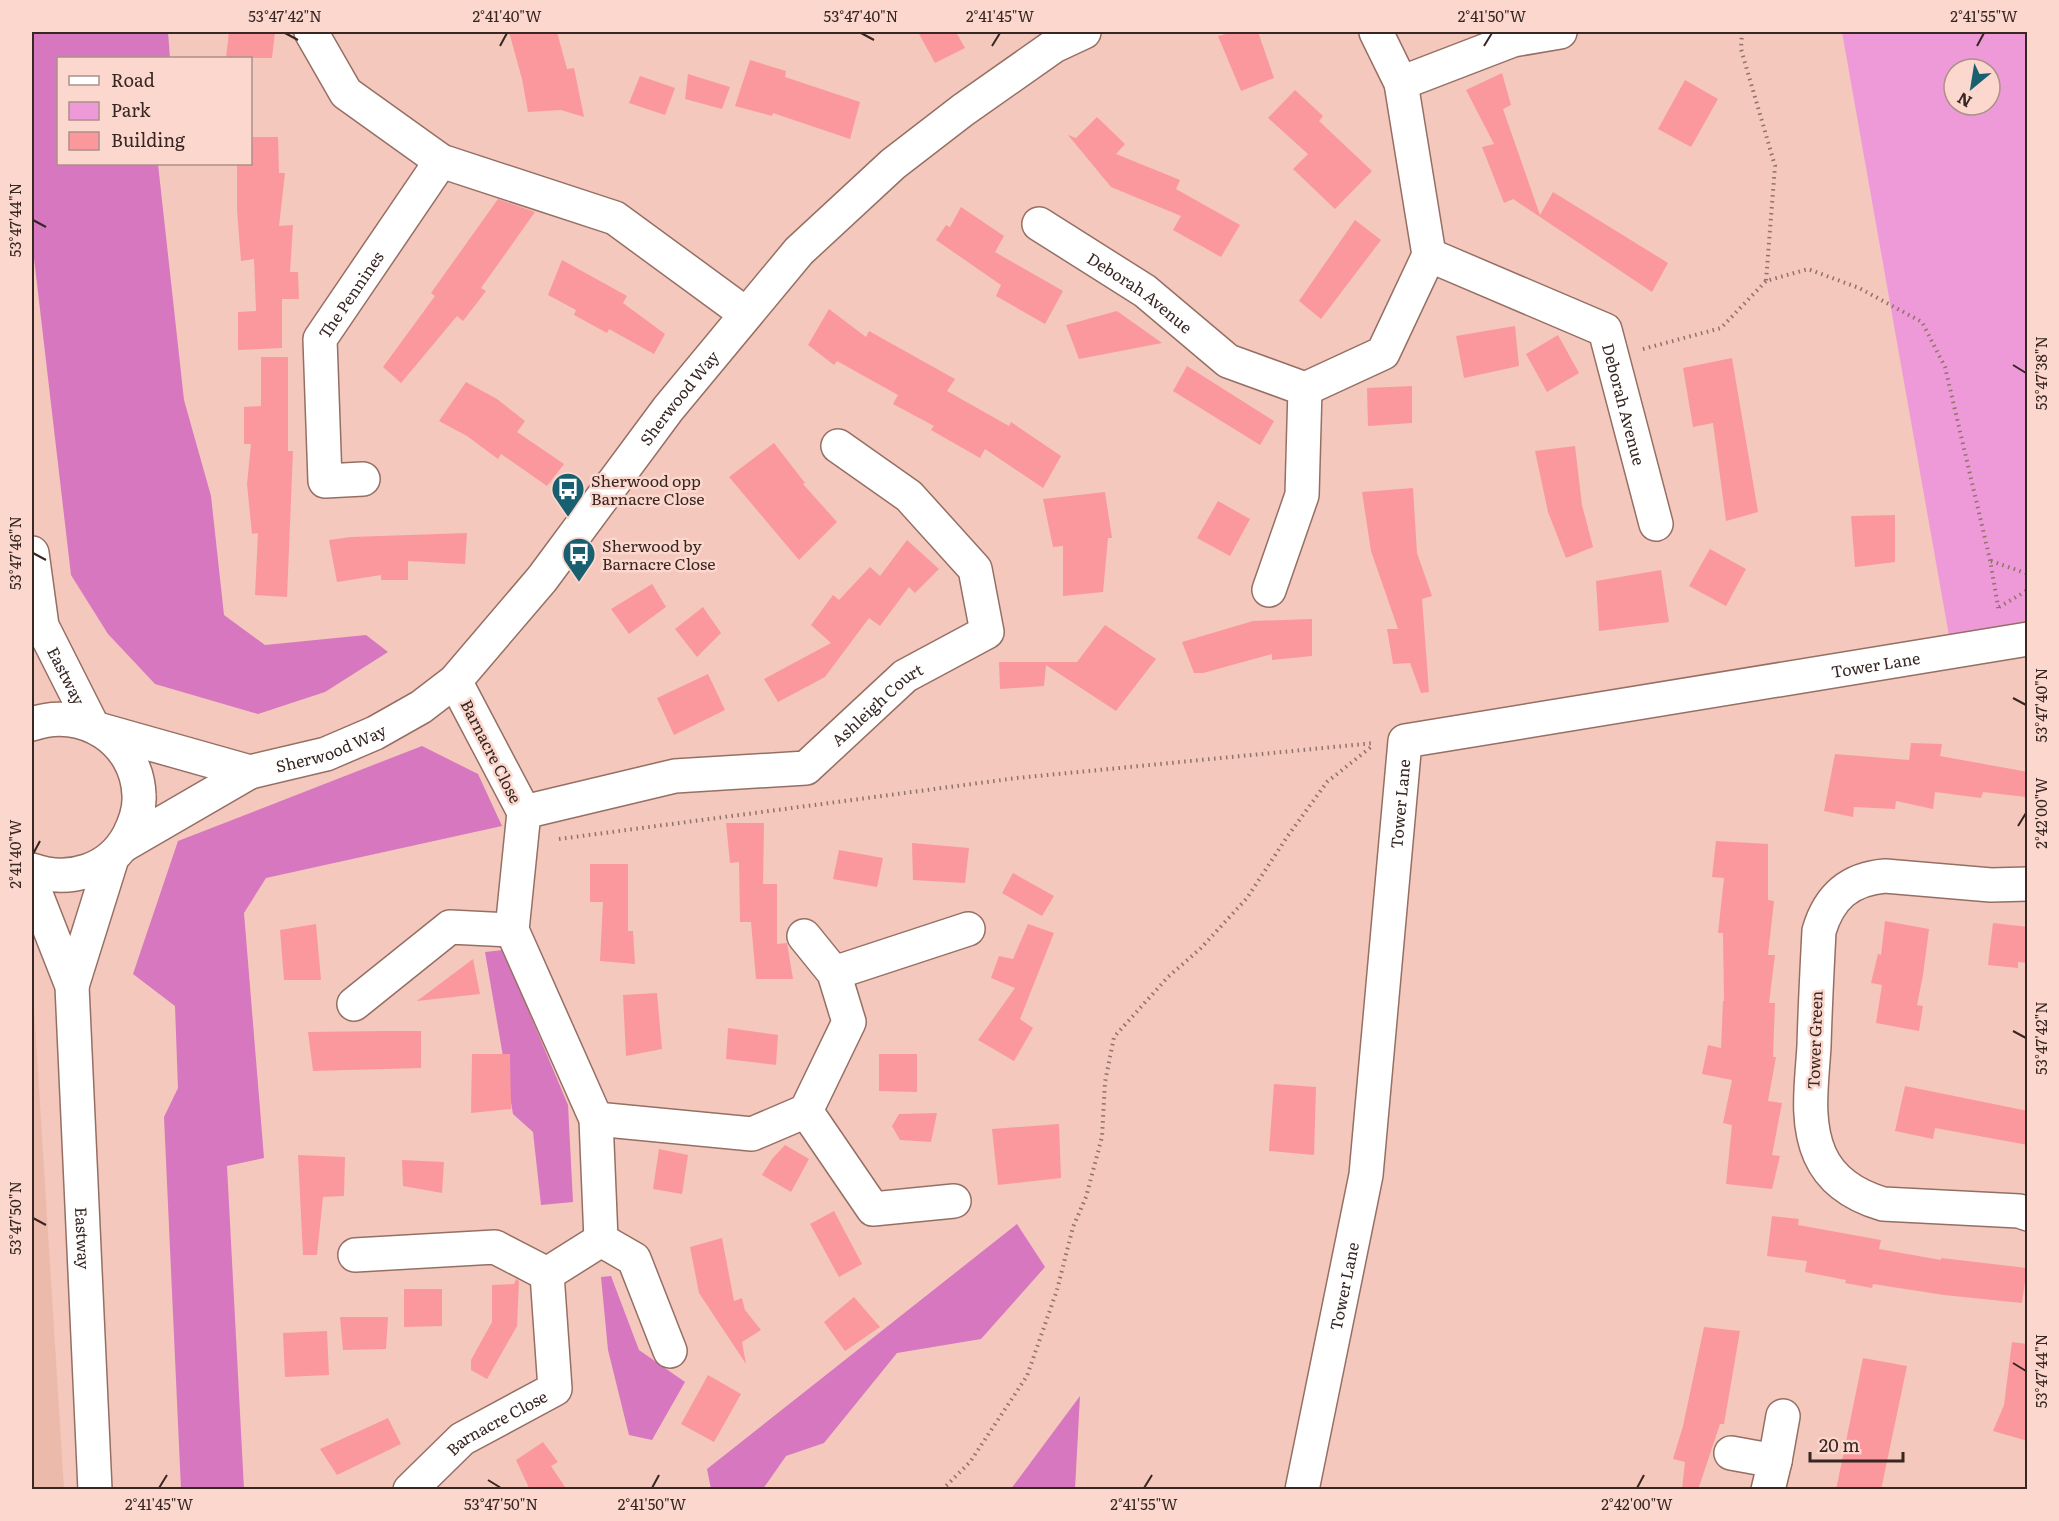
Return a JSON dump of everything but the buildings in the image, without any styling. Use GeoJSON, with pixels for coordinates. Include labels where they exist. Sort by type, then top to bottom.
{"type":"FeatureCollection","features":[{"type":"Feature","properties":{"kind":"street"},"geometry":{"type":"LineString","coordinates":[[311,32],[346,93],[441,160],[615,218],[746,314]]}},
{"type":"Feature","properties":{"kind":"street","name":"Sherwood Way"},"geometry":{"type":"LineString","coordinates":[[32,870],[47,876],[70,876],[92,870],[118,851],[250,772],[326,754],[375,733],[422,707],[455,681],[542,579],[668,409],[799,251],[893,164],[1050,39],[1084,32]]}},
{"type":"Feature","properties":{"kind":"street"},"geometry":{"type":"LineString","coordinates":[[1269,590],[1302,495],[1305,389],[1383,353],[1429,255],[1401,83],[1376,32]]}},
{"type":"Feature","properties":{"kind":"street"},"geometry":{"type":"LineString","coordinates":[[1401,83],[1513,40],[1560,32]]}},
{"type":"Feature","properties":{"kind":"street","name":"The Pennines"},"geometry":{"type":"LineString","coordinates":[[363,478],[325,481],[320,339],[441,160]]}},
{"type":"Feature","properties":{"kind":"street","name":"Deborah Avenue"},"geometry":{"type":"LineString","coordinates":[[1039,224],[1145,291],[1228,361],[1305,389]]}},
{"type":"Feature","properties":{"kind":"street","name":"Deborah Avenue"},"geometry":{"type":"LineString","coordinates":[[1429,255],[1605,330],[1656,524]]}},
{"type":"Feature","properties":{"kind":"street","name":"Ashleigh Court"},"geometry":{"type":"LineString","coordinates":[[522,827],[675,776],[806,768],[905,676],[987,632],[975,569],[909,496],[838,446]]}},
{"type":"Feature","properties":{"kind":"street","name":"Eastway"},"geometry":{"type":"LineString","coordinates":[[32,553],[42,626],[97,727],[121,747],[134,770],[140,795],[136,821],[118,851],[72,986]]}},
{"type":"Feature","properties":{"kind":"street","name":"Eastway"},"geometry":{"type":"LineString","coordinates":[[32,659],[42,626]]}},
{"type":"Feature","properties":{"kind":"street","name":"Tower Lane"},"geometry":{"type":"LineString","coordinates":[[1302,1490],[1366,1175],[1405,741],[2012,642]]}},
{"type":"Feature","properties":{"kind":"street","name":"Barnacre Close"},"geometry":{"type":"LineString","coordinates":[[455,681],[522,827]]}},
{"type":"Feature","properties":{"kind":"street","name":"Sherwood Way"},"geometry":{"type":"LineString","coordinates":[[32,724],[43,720],[65,718],[250,772]]}},
{"type":"Feature","properties":{"kind":"street"},"geometry":{"type":"LineString","coordinates":[[522,827],[512,930],[596,1119],[601,1240]]}},
{"type":"Feature","properties":{"kind":"street","name":"Tower Green"},"geometry":{"type":"LineString","coordinates":[[2028,884],[1991,885],[1885,876],[1862,880],[1843,891],[1823,917],[1819,931],[1811,1118],[1820,1155],[1830,1172],[1844,1186],[1863,1198],[1883,1204],[2028,1214]]}},
{"type":"Feature","properties":{"kind":"street","name":"Eastway"},"geometry":{"type":"LineString","coordinates":[[32,884],[72,986],[95,1490]]}},
{"type":"Feature","properties":{"kind":"street"},"geometry":{"type":"LineString","coordinates":[[354,1004],[450,927],[512,930]]}},
{"type":"Feature","properties":{"kind":"street"},"geometry":{"type":"LineString","coordinates":[[834,973],[968,929]]}},
{"type":"Feature","properties":{"kind":"street"},"geometry":{"type":"LineString","coordinates":[[596,1119],[752,1134],[806,1111],[849,1022],[834,973],[804,936]]}},
{"type":"Feature","properties":{"kind":"street"},"geometry":{"type":"LineString","coordinates":[[806,1111],[873,1209],[954,1202]]}},
{"type":"Feature","properties":{"kind":"street"},"geometry":{"type":"LineString","coordinates":[[355,1255],[495,1247],[547,1274],[601,1240]]}},
{"type":"Feature","properties":{"kind":"street"},"geometry":{"type":"LineString","coordinates":[[601,1240],[634,1259],[670,1351]]}},
{"type":"Feature","properties":{"kind":"street","name":"Barnacre Close"},"geometry":{"type":"LineString","coordinates":[[410,1490],[462,1439],[555,1389],[547,1274]]}},
{"type":"Feature","properties":{"kind":"street"},"geometry":{"type":"LineString","coordinates":[[1731,1453],[1771,1475],[1783,1416]]}},
{"type":"Feature","properties":{"kind":"path"},"geometry":{"type":"LineString","coordinates":[[1742,32],[1741,49],[1775,166],[1767,281]]}},
{"type":"Feature","properties":{"kind":"path"},"geometry":{"type":"LineString","coordinates":[[1612,356],[1721,328],[1767,281],[1808,270],[1858,288],[1922,322],[1945,367],[1999,608],[2012,642]]}},
{"type":"Feature","properties":{"kind":"path"},"geometry":{"type":"LineString","coordinates":[[1990,561],[2028,574]]}},
{"type":"Feature","properties":{"kind":"path"},"geometry":{"type":"LineString","coordinates":[[1999,608],[2028,590]]}},
{"type":"Feature","properties":{"kind":"path"},"geometry":{"type":"LineString","coordinates":[[522,827],[567,838],[1017,778],[1377,743],[1327,782],[1247,898],[1201,948],[1146,1000],[1114,1037],[1104,1082],[1102,1137],[1086,1197],[1073,1227],[1057,1290],[1027,1376],[970,1462],[942,1490]]}},
{"type":"Feature","properties":{"kind":"shaded area"},"geometry":{"type":"Polygon","coordinates":[[[32,32],[168,32],[170,57],[57,57],[57,165],[158,165],[184,400],[211,496],[224,615],[265,645],[366,635],[388,652],[325,692],[258,714],[155,684],[108,634],[71,575],[32,241],[32,32]]]}},
{"type":"Feature","properties":{"kind":"shaded area"},"geometry":{"type":"Polygon","coordinates":[[[422,746],[478,774],[502,826],[266,878],[244,913],[264,1158],[227,1166],[244,1489],[181,1489],[164,1117],[178,1088],[175,1006],[133,974],[178,841],[422,746]]]}},
{"type":"Feature","properties":{"kind":"shaded area"},"geometry":{"type":"Polygon","coordinates":[[[503,950],[568,1105],[573,1202],[541,1205],[533,1132],[513,1114],[485,952],[503,950]]]}},
{"type":"Feature","properties":{"kind":"shaded area"},"geometry":{"type":"Polygon","coordinates":[[[32,976],[64,1489],[32,1489],[32,976]]]}},
{"type":"Feature","properties":{"kind":"shaded area"},"geometry":{"type":"Polygon","coordinates":[[[1017,1224],[1045,1267],[981,1339],[897,1353],[824,1443],[786,1456],[763,1489],[711,1489],[707,1469],[1017,1224]]]}},
{"type":"Feature","properties":{"kind":"shaded area"},"geometry":{"type":"Polygon","coordinates":[[[611,1276],[639,1350],[685,1382],[652,1440],[629,1435],[608,1350],[601,1277],[611,1276]]]}},
{"type":"Feature","properties":{"kind":"shaded area"},"geometry":{"type":"Polygon","coordinates":[[[1080,1396],[1075,1489],[1011,1489],[1080,1396]]]}},
{"type":"Feature","properties":{"kind":"green space"},"geometry":{"type":"Polygon","coordinates":[[[1842,32],[2027,32],[2027,632],[1951,647],[1842,32]]]}},
{"type":"Feature","properties":{"kind":"place","name":"Sherwood opp Barnacre Close"},"geometry":{"type":"Point","coordinates":[568,518]}},
{"type":"Feature","properties":{"kind":"place","name":"Sherwood by Barnacre Close"},"geometry":{"type":"Point","coordinates":[579,583]}}]}
